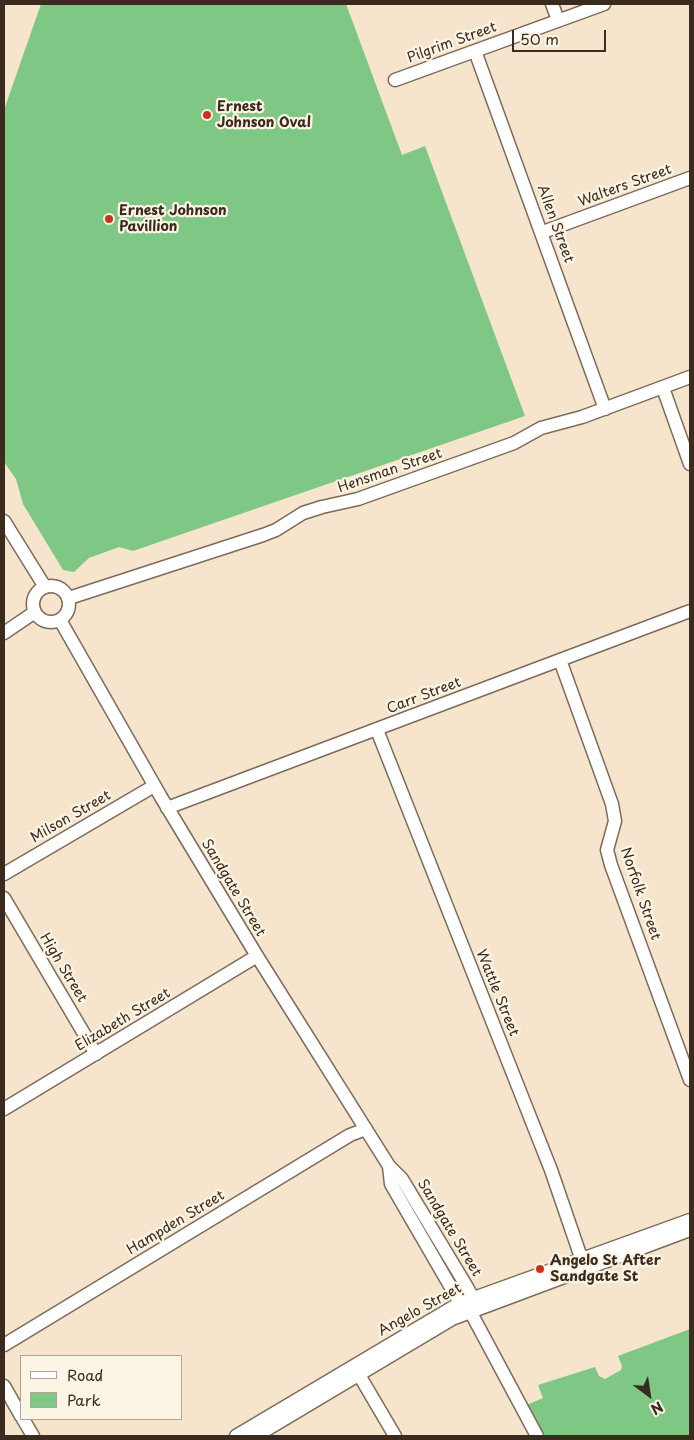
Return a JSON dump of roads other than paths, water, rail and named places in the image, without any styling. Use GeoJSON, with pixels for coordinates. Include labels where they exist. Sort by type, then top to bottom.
{"type":"FeatureCollection","features":[{"type":"Feature","properties":{"kind":"street"},"geometry":{"type":"LineString","coordinates":[[552,4],[558,20]]}},
{"type":"Feature","properties":{"kind":"street","name":"Pilgrim Street"},"geometry":{"type":"LineString","coordinates":[[395,80],[604,4]]}},
{"type":"Feature","properties":{"kind":"street","name":"Allen Street"},"geometry":{"type":"LineString","coordinates":[[475,51],[605,408]]}},
{"type":"Feature","properties":{"kind":"street","name":"Walters Street"},"geometry":{"type":"LineString","coordinates":[[542,232],[690,178]]}},
{"type":"Feature","properties":{"kind":"street","name":"Hensman Street"},"geometry":{"type":"LineString","coordinates":[[69,598],[263,535],[276,530],[303,514],[322,507],[358,499],[514,443],[541,428],[605,408],[690,377]]}},
{"type":"Feature","properties":{"kind":"street"},"geometry":{"type":"LineString","coordinates":[[663,388],[690,464]]}},
{"type":"Feature","properties":{"kind":"street"},"geometry":{"type":"LineString","coordinates":[[4,521],[45,587]]}},
{"type":"Feature","properties":{"kind":"street"},"geometry":{"type":"LineString","coordinates":[[51,586],[62,589],[69,598],[69,608],[60,620],[43,620],[35,612],[33,600],[45,587],[51,586]]}},
{"type":"Feature","properties":{"kind":"street","name":"Carr Street"},"geometry":{"type":"LineString","coordinates":[[167,808],[690,611]]}},
{"type":"Feature","properties":{"kind":"street"},"geometry":{"type":"LineString","coordinates":[[4,633],[35,612]]}},
{"type":"Feature","properties":{"kind":"street","name":"Sandgate Street"},"geometry":{"type":"LineString","coordinates":[[60,620],[154,786],[257,956],[389,1166],[402,1178],[473,1298],[465,1307]]}},
{"type":"Feature","properties":{"kind":"street","name":"Norfolk Street"},"geometry":{"type":"LineString","coordinates":[[560,660],[612,804],[615,820],[607,850],[611,865],[690,1080]]}},
{"type":"Feature","properties":{"kind":"street","name":"Wattle Street"},"geometry":{"type":"LineString","coordinates":[[377,730],[551,1170],[584,1264]]}},
{"type":"Feature","properties":{"kind":"street","name":"Milson Street"},"geometry":{"type":"LineString","coordinates":[[4,874],[154,786]]}},
{"type":"Feature","properties":{"kind":"street","name":"High Street"},"geometry":{"type":"LineString","coordinates":[[4,898],[96,1054]]}},
{"type":"Feature","properties":{"kind":"street","name":"Elizabeth Street"},"geometry":{"type":"LineString","coordinates":[[4,1109],[257,956]]}},
{"type":"Feature","properties":{"kind":"street","name":"Hampden Street"},"geometry":{"type":"LineString","coordinates":[[4,1345],[350,1135],[366,1129]]}},
{"type":"Feature","properties":{"kind":"street","name":"Sandgate Street"},"geometry":{"type":"LineString","coordinates":[[389,1166],[391,1184],[465,1307],[537,1436]]}},
{"type":"Feature","properties":{"kind":"street","name":"Angelo Street"},"geometry":{"type":"LineString","coordinates":[[236,1436],[465,1307],[584,1264],[690,1220]]}},
{"type":"Feature","properties":{"kind":"street","name":"Angelo Street"},"geometry":{"type":"LineString","coordinates":[[473,1298],[690,1230]]}},
{"type":"Feature","properties":{"kind":"street"},"geometry":{"type":"LineString","coordinates":[[356,1370],[395,1436]]}},
{"type":"Feature","properties":{"kind":"street","name":"Angelo Street"},"geometry":{"type":"LineString","coordinates":[[256,1436],[356,1370]]}},
{"type":"Feature","properties":{"kind":"street"},"geometry":{"type":"LineString","coordinates":[[4,1386],[20,1414]]}},
{"type":"Feature","properties":{"kind":"street"},"geometry":{"type":"LineString","coordinates":[[23,1420],[33,1436]]}},
{"type":"Feature","properties":{"kind":"place","name":"Ernest Johnson Oval"},"geometry":{"type":"Point","coordinates":[207,115]}},
{"type":"Feature","properties":{"kind":"place","name":"Ernest Johnson Pavillion"},"geometry":{"type":"Point","coordinates":[109,219]}},
{"type":"Feature","properties":{"kind":"place","name":"Angelo St After Sandgate St"},"geometry":{"type":"Point","coordinates":[540,1269]}}]}
